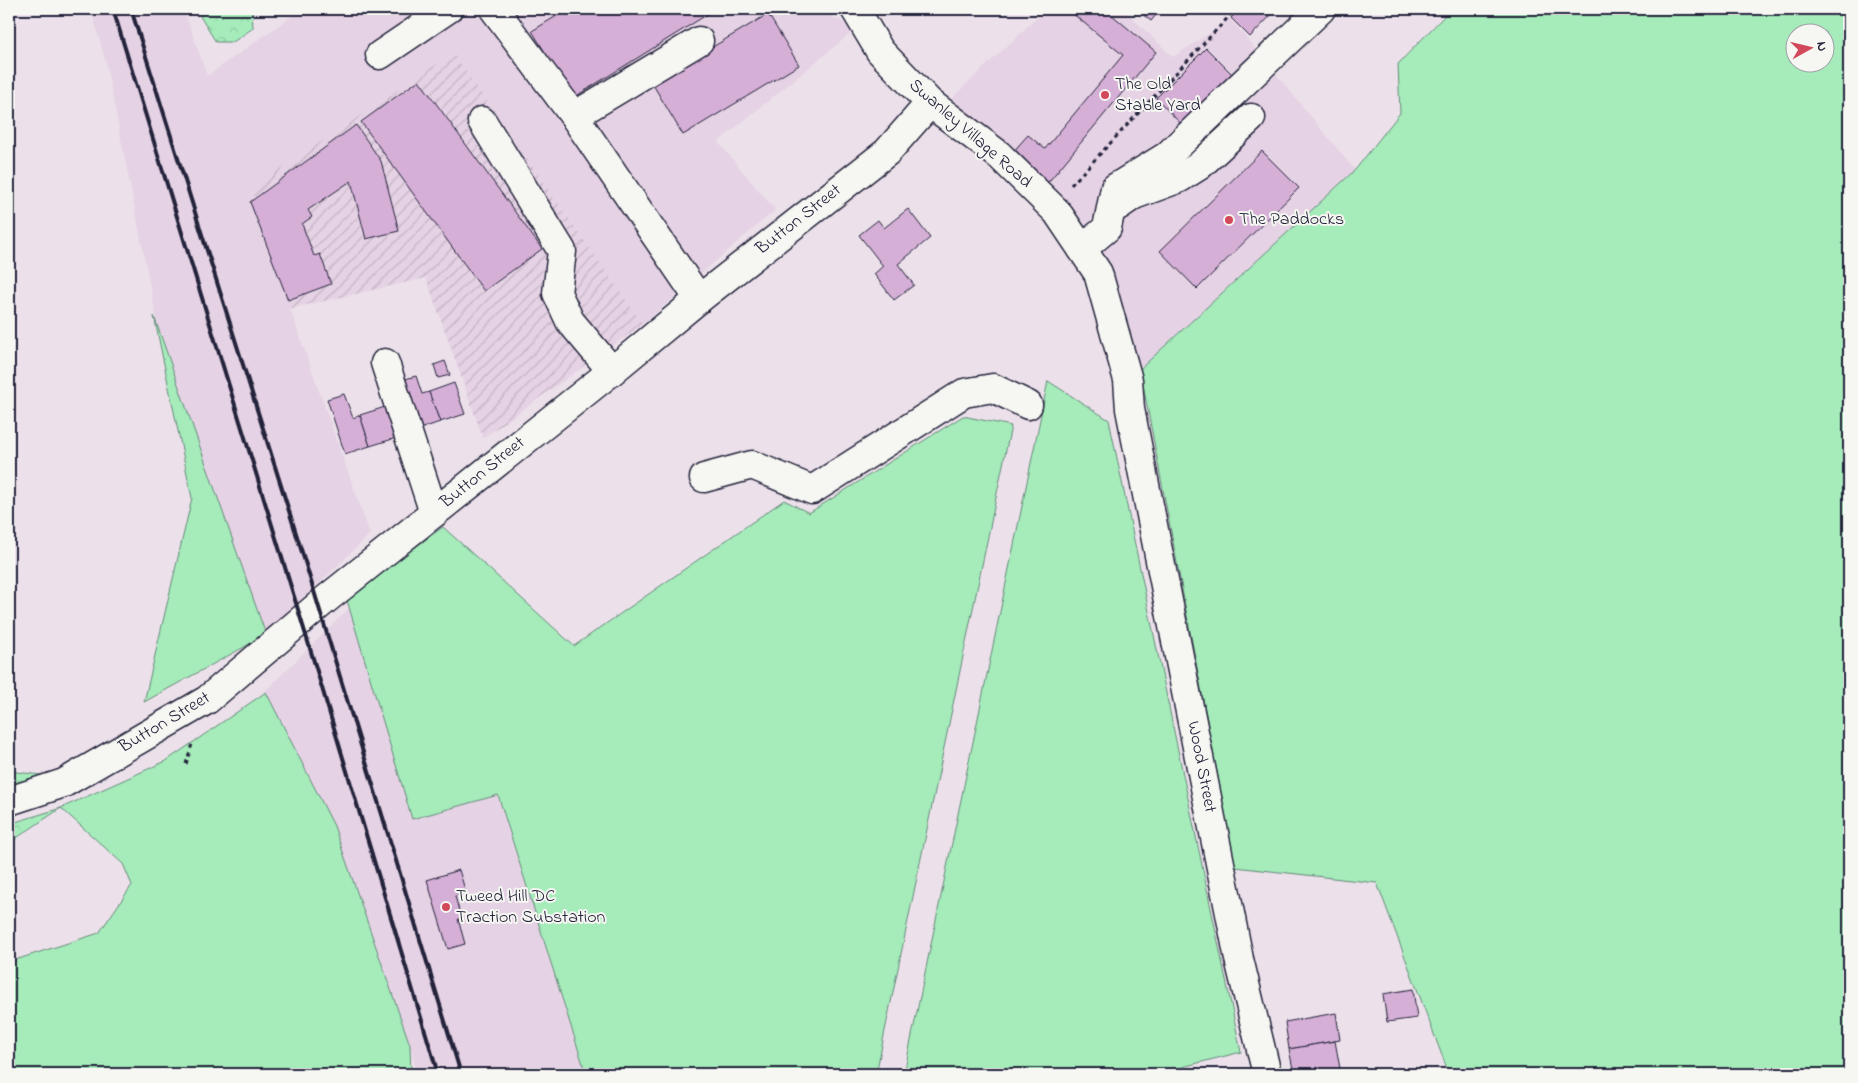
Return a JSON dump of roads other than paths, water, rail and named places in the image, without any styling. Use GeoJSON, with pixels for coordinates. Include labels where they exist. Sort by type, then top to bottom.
{"type":"FeatureCollection","features":[{"type":"Feature","properties":{"kind":"street"},"geometry":{"type":"LineString","coordinates":[[380,55],[448,9]]}},
{"type":"Feature","properties":{"kind":"street"},"geometry":{"type":"LineString","coordinates":[[494,9],[574,116],[699,299]]}},
{"type":"Feature","properties":{"kind":"street","name":"Swanley Village Road"},"geometry":{"type":"LineString","coordinates":[[855,9],[880,52],[930,103],[999,155],[1057,212],[1098,273],[1128,380],[1130,409],[1141,458]]}},
{"type":"Feature","properties":{"kind":"street"},"geometry":{"type":"LineString","coordinates":[[1082,249],[1107,228],[1115,188],[1167,156],[1321,9]]}},
{"type":"Feature","properties":{"kind":"street"},"geometry":{"type":"LineString","coordinates":[[574,116],[699,41]]}},
{"type":"Feature","properties":{"kind":"street","name":"Button Street"},"geometry":{"type":"LineString","coordinates":[[9,801],[64,783],[207,700],[318,606],[699,299],[887,152],[930,103]]}},
{"type":"Feature","properties":{"kind":"street"},"geometry":{"type":"LineString","coordinates":[[1110,211],[1134,196],[1180,178],[1199,166],[1251,118]]}},
{"type":"Feature","properties":{"kind":"street"},"geometry":{"type":"LineString","coordinates":[[482,121],[562,251],[557,293],[570,321],[612,371]]}},
{"type":"Feature","properties":{"kind":"street"},"geometry":{"type":"LineString","coordinates":[[385,363],[434,513]]}},
{"type":"Feature","properties":{"kind":"street"},"geometry":{"type":"LineString","coordinates":[[704,478],[752,465],[812,490],[964,393],[994,388],[1028,405]]}},
{"type":"Feature","properties":{"kind":"street","name":"Wood Street"},"geometry":{"type":"LineString","coordinates":[[1141,458],[1239,959],[1267,1074]]}},
{"type":"Feature","properties":{"kind":"railway"},"geometry":{"type":"LineString","coordinates":[[113,9],[316,668],[438,1074]]}},
{"type":"Feature","properties":{"kind":"railway"},"geometry":{"type":"LineString","coordinates":[[131,9],[306,565],[461,1074]]}},
{"type":"Feature","properties":{"kind":"place","name":"The Old Stable Yard"},"geometry":{"type":"Point","coordinates":[1105,95]}},
{"type":"Feature","properties":{"kind":"place","name":"The Paddocks"},"geometry":{"type":"Point","coordinates":[1229,220]}},
{"type":"Feature","properties":{"kind":"place","name":"Tweed Hill DC Traction Substation"},"geometry":{"type":"Point","coordinates":[446,907]}}]}
